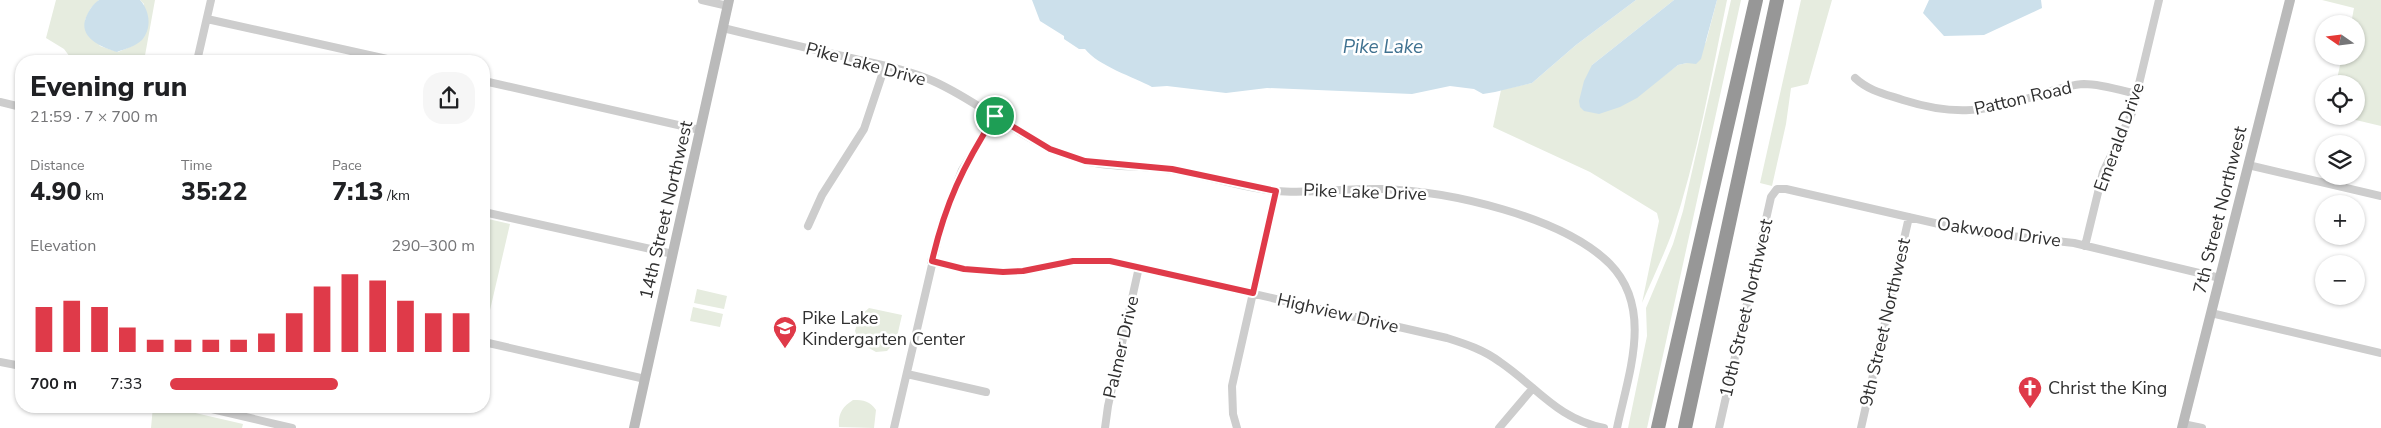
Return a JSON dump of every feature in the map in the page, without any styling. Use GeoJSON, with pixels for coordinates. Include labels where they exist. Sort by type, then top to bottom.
{"type":"FeatureCollection","features":[{"type":"Feature","properties":{"kind":"highway"},"geometry":{"type":"LineString","coordinates":[[1658,428],[1740,74],[1755,0]]}},
{"type":"Feature","properties":{"kind":"highway"},"geometry":{"type":"LineString","coordinates":[[1685,428],[1778,0]]}},
{"type":"Feature","properties":{"kind":"street"},"geometry":{"type":"LineString","coordinates":[[199,55],[211,0]]}},
{"type":"Feature","properties":{"kind":"street"},"geometry":{"type":"LineString","coordinates":[[702,0],[728,3]]}},
{"type":"Feature","properties":{"kind":"street","name":"Emerald Drive"},"geometry":{"type":"LineString","coordinates":[[2085,246],[2103,172],[2125,130],[2136,94],[2159,0]]}},
{"type":"Feature","properties":{"kind":"street","name":"7th Street Northwest"},"geometry":{"type":"LineString","coordinates":[[2183,426],[2290,0]]}},
{"type":"Feature","properties":{"kind":"street","name":"14th Street Northwest"},"geometry":{"type":"LineString","coordinates":[[634,428],[728,3]]}},
{"type":"Feature","properties":{"kind":"street"},"geometry":{"type":"LineString","coordinates":[[207,18],[370,55]]}},
{"type":"Feature","properties":{"kind":"street","name":"Pike Lake Drive"},"geometry":{"type":"LineString","coordinates":[[723,28],[920,75],[936,82],[1050,149],[1085,161],[1172,169],[1276,191],[1381,189],[1412,191],[1470,200],[1500,208],[1557,230],[1597,254],[1609,264],[1627,289],[1635,319],[1636,336],[1617,428]]}},
{"type":"Feature","properties":{"kind":"street"},"geometry":{"type":"LineString","coordinates":[[808,226],[822,195],[864,129],[885,66]]}},
{"type":"Feature","properties":{"kind":"street","name":"Patton Road"},"geometry":{"type":"LineString","coordinates":[[1855,78],[1866,88],[1924,106],[1949,111],[1967,112],[1999,107],[2071,86],[2086,84],[2136,94]]}},
{"type":"Feature","properties":{"kind":"street"},"geometry":{"type":"LineString","coordinates":[[490,82],[700,130]]}},
{"type":"Feature","properties":{"kind":"street"},"geometry":{"type":"LineString","coordinates":[[0,102],[15,106]]}},
{"type":"Feature","properties":{"kind":"street"},"geometry":{"type":"LineString","coordinates":[[894,428],[932,261],[950,198],[962,170],[995,116]]}},
{"type":"Feature","properties":{"kind":"street"},"geometry":{"type":"LineString","coordinates":[[2248,165],[2381,196]]}},
{"type":"Feature","properties":{"kind":"street","name":"Oakwood Drive"},"geometry":{"type":"LineString","coordinates":[[1777,189],[1786,189],[1974,232],[2053,240],[2085,246],[2220,278]]}},
{"type":"Feature","properties":{"kind":"street","name":"10th Street Northwest"},"geometry":{"type":"LineString","coordinates":[[1719,428],[1771,197],[1777,189]]}},
{"type":"Feature","properties":{"kind":"street"},"geometry":{"type":"LineString","coordinates":[[1237,428],[1233,414],[1232,386],[1276,191]]}},
{"type":"Feature","properties":{"kind":"street"},"geometry":{"type":"LineString","coordinates":[[490,213],[672,254]]}},
{"type":"Feature","properties":{"kind":"street","name":"9th Street Northwest"},"geometry":{"type":"LineString","coordinates":[[1861,428],[1909,217]]}},
{"type":"Feature","properties":{"kind":"street","name":"Highview Drive"},"geometry":{"type":"LineString","coordinates":[[932,261],[964,269],[1003,272],[1091,260],[1139,267],[1466,344],[1501,362],[1562,412],[1576,420],[1604,428]]}},
{"type":"Feature","properties":{"kind":"street","name":"Palmer Drive"},"geometry":{"type":"LineString","coordinates":[[1105,428],[1108,406],[1139,267]]}},
{"type":"Feature","properties":{"kind":"street"},"geometry":{"type":"LineString","coordinates":[[2212,313],[2381,353]]}},
{"type":"Feature","properties":{"kind":"street"},"geometry":{"type":"LineString","coordinates":[[490,343],[645,378]]}},
{"type":"Feature","properties":{"kind":"street"},"geometry":{"type":"LineString","coordinates":[[0,362],[15,365]]}},
{"type":"Feature","properties":{"kind":"street"},"geometry":{"type":"LineString","coordinates":[[907,374],[986,392]]}},
{"type":"Feature","properties":{"kind":"street"},"geometry":{"type":"LineString","coordinates":[[1499,428],[1533,388]]}},
{"type":"Feature","properties":{"kind":"street"},"geometry":{"type":"LineString","coordinates":[[229,413],[292,428]]}},
{"type":"Feature","properties":{"kind":"street"},"geometry":{"type":"LineString","coordinates":[[2183,426],[2202,428]]}},
{"type":"Feature","properties":{"kind":"shaded area"},"geometry":{"type":"Polygon","coordinates":[[[56,0],[99,0],[91,8],[85,20],[100,46],[118,52],[132,46],[144,4],[140,0],[155,0],[145,55],[68,55],[64,49],[46,38],[56,0]]]}},
{"type":"Feature","properties":{"kind":"shaded area"},"geometry":{"type":"Polygon","coordinates":[[[1636,0],[1674,0],[1592,65],[1657,81],[1678,65],[1687,63],[1706,42],[1717,0],[1727,0],[1703,118],[1681,205],[1669,242],[1642,303],[1659,221],[1657,213],[1590,172],[1493,127],[1501,90],[1532,83],[1576,45],[1636,0]]]}},
{"type":"Feature","properties":{"kind":"shaded area"},"geometry":{"type":"Polygon","coordinates":[[[1731,0],[1741,0],[1647,428],[1628,428],[1647,336],[1646,308],[1673,244],[1683,211],[1731,0]]]}},
{"type":"Feature","properties":{"kind":"shaded area"},"geometry":{"type":"Polygon","coordinates":[[[1801,0],[1832,0],[1808,84],[1791,88],[1786,124],[1772,186],[1760,183],[1801,0]]]}},
{"type":"Feature","properties":{"kind":"shaded area"},"geometry":{"type":"Polygon","coordinates":[[[2322,0],[2381,0],[2381,126],[2365,122],[2365,75],[2338,75],[2340,65],[2365,65],[2365,15],[2353,15],[2354,8],[2322,0]]]}},
{"type":"Feature","properties":{"kind":"shaded area"},"geometry":{"type":"Polygon","coordinates":[[[490,219],[510,224],[490,310],[490,219]]]}},
{"type":"Feature","properties":{"kind":"shaded area"},"geometry":{"type":"Polygon","coordinates":[[[697,289],[727,296],[724,309],[694,303],[697,289]]]}},
{"type":"Feature","properties":{"kind":"shaded area"},"geometry":{"type":"Polygon","coordinates":[[[693,307],[723,314],[720,327],[690,321],[693,307]]]}},
{"type":"Feature","properties":{"kind":"shaded area"},"geometry":{"type":"Polygon","coordinates":[[[869,308],[902,315],[896,341],[887,351],[876,352],[860,343],[855,331],[859,317],[869,308]]]}},
{"type":"Feature","properties":{"kind":"shaded area"},"geometry":{"type":"Polygon","coordinates":[[[853,400],[866,402],[874,407],[876,410],[874,428],[839,427],[841,411],[853,400]]]}},
{"type":"Feature","properties":{"kind":"shaded area"},"geometry":{"type":"Polygon","coordinates":[[[152,413],[195,413],[243,424],[242,428],[151,428],[152,413]]]}},
{"type":"Feature","properties":{"kind":"water"},"geometry":{"type":"Polygon","coordinates":[[[99,0],[140,0],[148,14],[147,30],[142,40],[134,46],[117,52],[92,40],[87,35],[84,23],[87,15],[99,0]]]}},
{"type":"Feature","properties":{"kind":"water","name":"Pike Lake"},"geometry":{"type":"Polygon","coordinates":[[[1032,0],[1636,0],[1576,45],[1532,83],[1483,94],[1474,89],[1450,86],[1412,94],[1267,88],[1226,93],[1167,86],[1152,87],[1107,66],[1098,61],[1085,49],[1079,49],[1064,39],[1064,36],[1040,21],[1032,0]]]}},
{"type":"Feature","properties":{"kind":"water"},"geometry":{"type":"Polygon","coordinates":[[[1674,0],[1717,0],[1701,59],[1696,64],[1678,65],[1637,98],[1620,107],[1599,114],[1584,111],[1580,107],[1579,101],[1584,81],[1592,65],[1674,0]]]}},
{"type":"Feature","properties":{"kind":"water"},"geometry":{"type":"Polygon","coordinates":[[[1929,0],[2041,0],[2042,8],[1984,35],[1944,36],[1923,13],[1929,0]]]}},
{"type":"Feature","properties":{"kind":"place","name":"Pike Lake Kindergarten Center"},"geometry":{"type":"Point","coordinates":[785,349]}},
{"type":"Feature","properties":{"kind":"place","name":"Christ the King"},"geometry":{"type":"Point","coordinates":[2030,409]}},
{"type":"Feature","properties":{"kind":"route"},"geometry":{"type":"LineString","coordinates":[[995,116],[1050,149],[1085,161],[1172,169],[1276,191],[1253,293],[1110,261],[1073,261],[1023,271],[1003,272],[964,269],[932,261],[942,222],[962,170],[995,116]]}}]}
